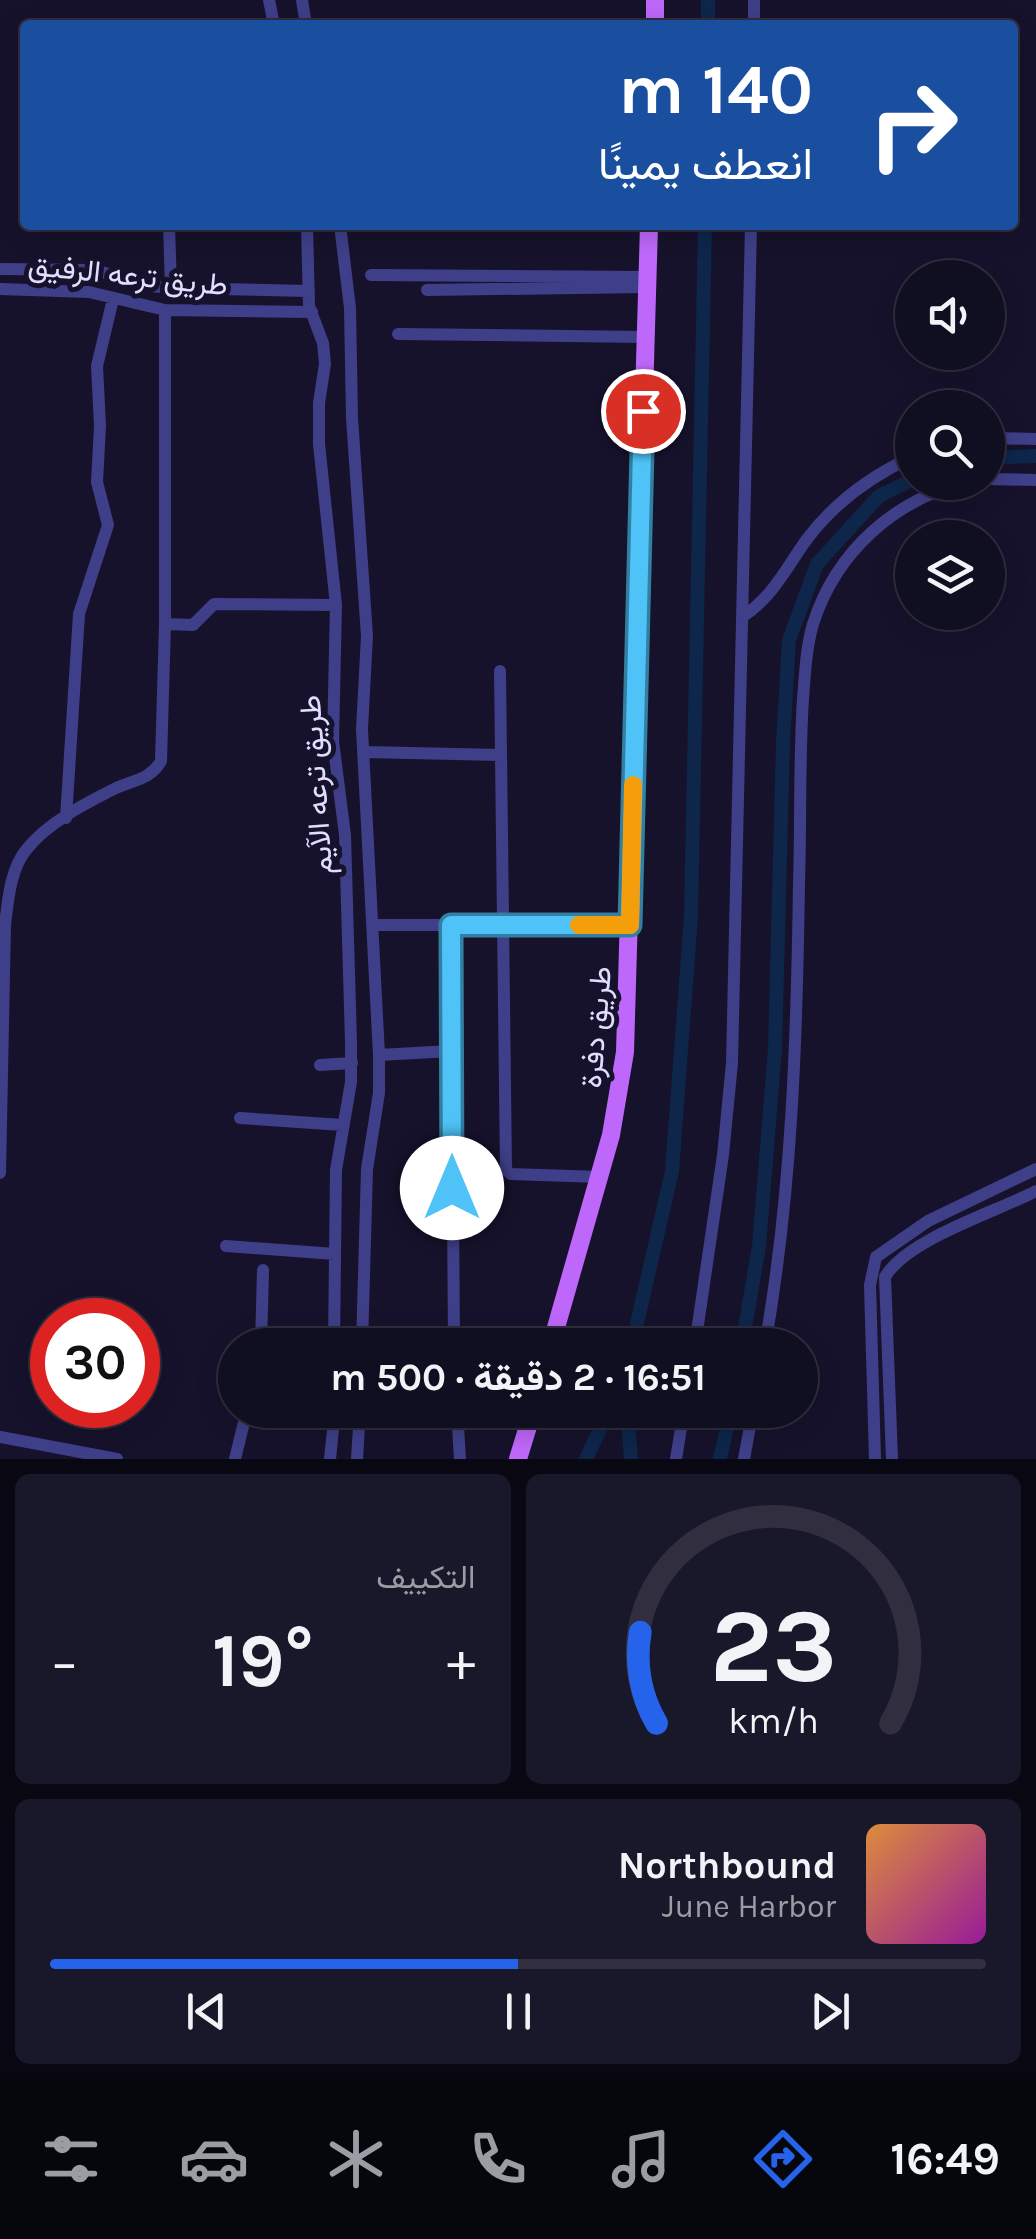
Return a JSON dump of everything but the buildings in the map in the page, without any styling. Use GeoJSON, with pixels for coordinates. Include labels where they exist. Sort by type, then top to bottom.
{"type":"FeatureCollection","features":[{"type":"Feature","properties":{"kind":"main road","name":"طريق دفرة"},"geometry":{"type":"LineString","coordinates":[[557,1328],[600,1177],[625,1052],[649,230]]}},
{"type":"Feature","properties":{"kind":"main road"},"geometry":{"type":"LineString","coordinates":[[518,1459],[527,1428]]}},
{"type":"Feature","properties":{"kind":"street"},"geometry":{"type":"LineString","coordinates":[[169,230],[171,288]]}},
{"type":"Feature","properties":{"kind":"street","name":"طريق ترعه الآيم"},"geometry":{"type":"LineString","coordinates":[[307,230],[309,291],[325,364],[319,403],[319,444],[336,605],[333,742],[344,818],[352,1063],[336,1170],[334,1328]]}},
{"type":"Feature","properties":{"kind":"street","name":"طريق ترعه الآيم"},"geometry":{"type":"LineString","coordinates":[[341,230],[350,308],[352,418],[367,636],[362,729],[379,1054],[378,1094],[366,1169],[362,1328]]}},
{"type":"Feature","properties":{"kind":"street"},"geometry":{"type":"LineString","coordinates":[[697,1328],[731,1083],[751,230]]}},
{"type":"Feature","properties":{"kind":"street","name":"طريق ترعه الرفيق"},"geometry":{"type":"LineString","coordinates":[[0,270],[95,270],[150,286],[309,291]]}},
{"type":"Feature","properties":{"kind":"street"},"geometry":{"type":"LineString","coordinates":[[371,276],[647,282]]}},
{"type":"Feature","properties":{"kind":"street"},"geometry":{"type":"LineString","coordinates":[[426,290],[647,282]]}},
{"type":"Feature","properties":{"kind":"street","name":"طريق ترعه الرفيق"},"geometry":{"type":"LineString","coordinates":[[0,289],[77,291],[165,310],[312,312]]}},
{"type":"Feature","properties":{"kind":"street"},"geometry":{"type":"LineString","coordinates":[[66,818],[80,614],[108,525],[97,482],[97,366],[113,299]]}},
{"type":"Feature","properties":{"kind":"street"},"geometry":{"type":"LineString","coordinates":[[0,1173],[4,925],[10,887],[24,852],[66,818],[117,788],[156,772],[161,761],[165,310]]}},
{"type":"Feature","properties":{"kind":"street"},"geometry":{"type":"LineString","coordinates":[[398,334],[645,337]]}},
{"type":"Feature","properties":{"kind":"street"},"geometry":{"type":"LineString","coordinates":[[1005,438],[1036,438]]}},
{"type":"Feature","properties":{"kind":"street"},"geometry":{"type":"LineString","coordinates":[[742,617],[767,598],[804,542],[835,507],[895,466]]}},
{"type":"Feature","properties":{"kind":"street"},"geometry":{"type":"LineString","coordinates":[[1005,479],[1036,480]]}},
{"type":"Feature","properties":{"kind":"street"},"geometry":{"type":"LineString","coordinates":[[768,1328],[790,1127],[801,732],[807,654],[813,625],[840,567],[862,539],[890,516],[918,500]]}},
{"type":"Feature","properties":{"kind":"street"},"geometry":{"type":"LineString","coordinates":[[165,624],[192,625],[214,604],[336,605]]}},
{"type":"Feature","properties":{"kind":"street"},"geometry":{"type":"LineString","coordinates":[[500,671],[508,1172],[600,1177]]}},
{"type":"Feature","properties":{"kind":"street"},"geometry":{"type":"LineString","coordinates":[[365,752],[502,756]]}},
{"type":"Feature","properties":{"kind":"street"},"geometry":{"type":"LineString","coordinates":[[373,925],[630,925]]}},
{"type":"Feature","properties":{"kind":"street"},"geometry":{"type":"LineString","coordinates":[[451,925],[454,1328]]}},
{"type":"Feature","properties":{"kind":"street"},"geometry":{"type":"LineString","coordinates":[[379,1054],[452,1051]]}},
{"type":"Feature","properties":{"kind":"street"},"geometry":{"type":"LineString","coordinates":[[320,1065],[352,1063]]}},
{"type":"Feature","properties":{"kind":"street"},"geometry":{"type":"LineString","coordinates":[[240,1118],[342,1125]]}},
{"type":"Feature","properties":{"kind":"street"},"geometry":{"type":"LineString","coordinates":[[875,1459],[870,1285],[876,1257],[928,1221],[1036,1169]]}},
{"type":"Feature","properties":{"kind":"street"},"geometry":{"type":"LineString","coordinates":[[892,1459],[885,1278],[895,1262],[912,1252],[982,1214],[1036,1191]]}},
{"type":"Feature","properties":{"kind":"street"},"geometry":{"type":"LineString","coordinates":[[226,1246],[334,1254]]}},
{"type":"Feature","properties":{"kind":"street"},"geometry":{"type":"LineString","coordinates":[[261,1328],[263,1270]]}},
{"type":"Feature","properties":{"kind":"street"},"geometry":{"type":"LineString","coordinates":[[235,1459],[243,1428]]}},
{"type":"Feature","properties":{"kind":"street"},"geometry":{"type":"LineString","coordinates":[[330,1459],[333,1428]]}},
{"type":"Feature","properties":{"kind":"street"},"geometry":{"type":"LineString","coordinates":[[357,1459],[359,1428]]}},
{"type":"Feature","properties":{"kind":"street"},"geometry":{"type":"LineString","coordinates":[[458,1428],[460,1459]]}},
{"type":"Feature","properties":{"kind":"street"},"geometry":{"type":"LineString","coordinates":[[676,1459],[681,1428]]}},
{"type":"Feature","properties":{"kind":"street"},"geometry":{"type":"LineString","coordinates":[[744,1459],[750,1428]]}},
{"type":"Feature","properties":{"kind":"street"},"geometry":{"type":"LineString","coordinates":[[0,1438],[64,1454],[116,1459]]}},
{"type":"Feature","properties":{"kind":"waterway"},"geometry":{"type":"LineString","coordinates":[[708,0],[708,20]]}},
{"type":"Feature","properties":{"kind":"waterway"},"geometry":{"type":"LineString","coordinates":[[636,1328],[672,1171],[691,916],[705,230]]}},
{"type":"Feature","properties":{"kind":"waterway"},"geometry":{"type":"LineString","coordinates":[[1005,457],[1036,456]]}},
{"type":"Feature","properties":{"kind":"waterway"},"geometry":{"type":"LineString","coordinates":[[745,1328],[759,1246],[775,1049],[789,640],[817,564],[879,496],[895,488]]}},
{"type":"Feature","properties":{"kind":"waterway"},"geometry":{"type":"LineString","coordinates":[[586,1459],[601,1428]]}},
{"type":"Feature","properties":{"kind":"waterway"},"geometry":{"type":"LineString","coordinates":[[628,1428],[631,1459]]}},
{"type":"Feature","properties":{"kind":"waterway"},"geometry":{"type":"LineString","coordinates":[[720,1459],[727,1428]]}},
{"type":"Feature","properties":{"kind":"slow traffic"},"geometry":{"type":"LineString","coordinates":[[579,925],[630,925],[633,785]]}},
{"type":"Feature","properties":{"kind":"route"},"geometry":{"type":"LineString","coordinates":[[452,1188],[451,925],[630,925],[643,411]]}}]}
